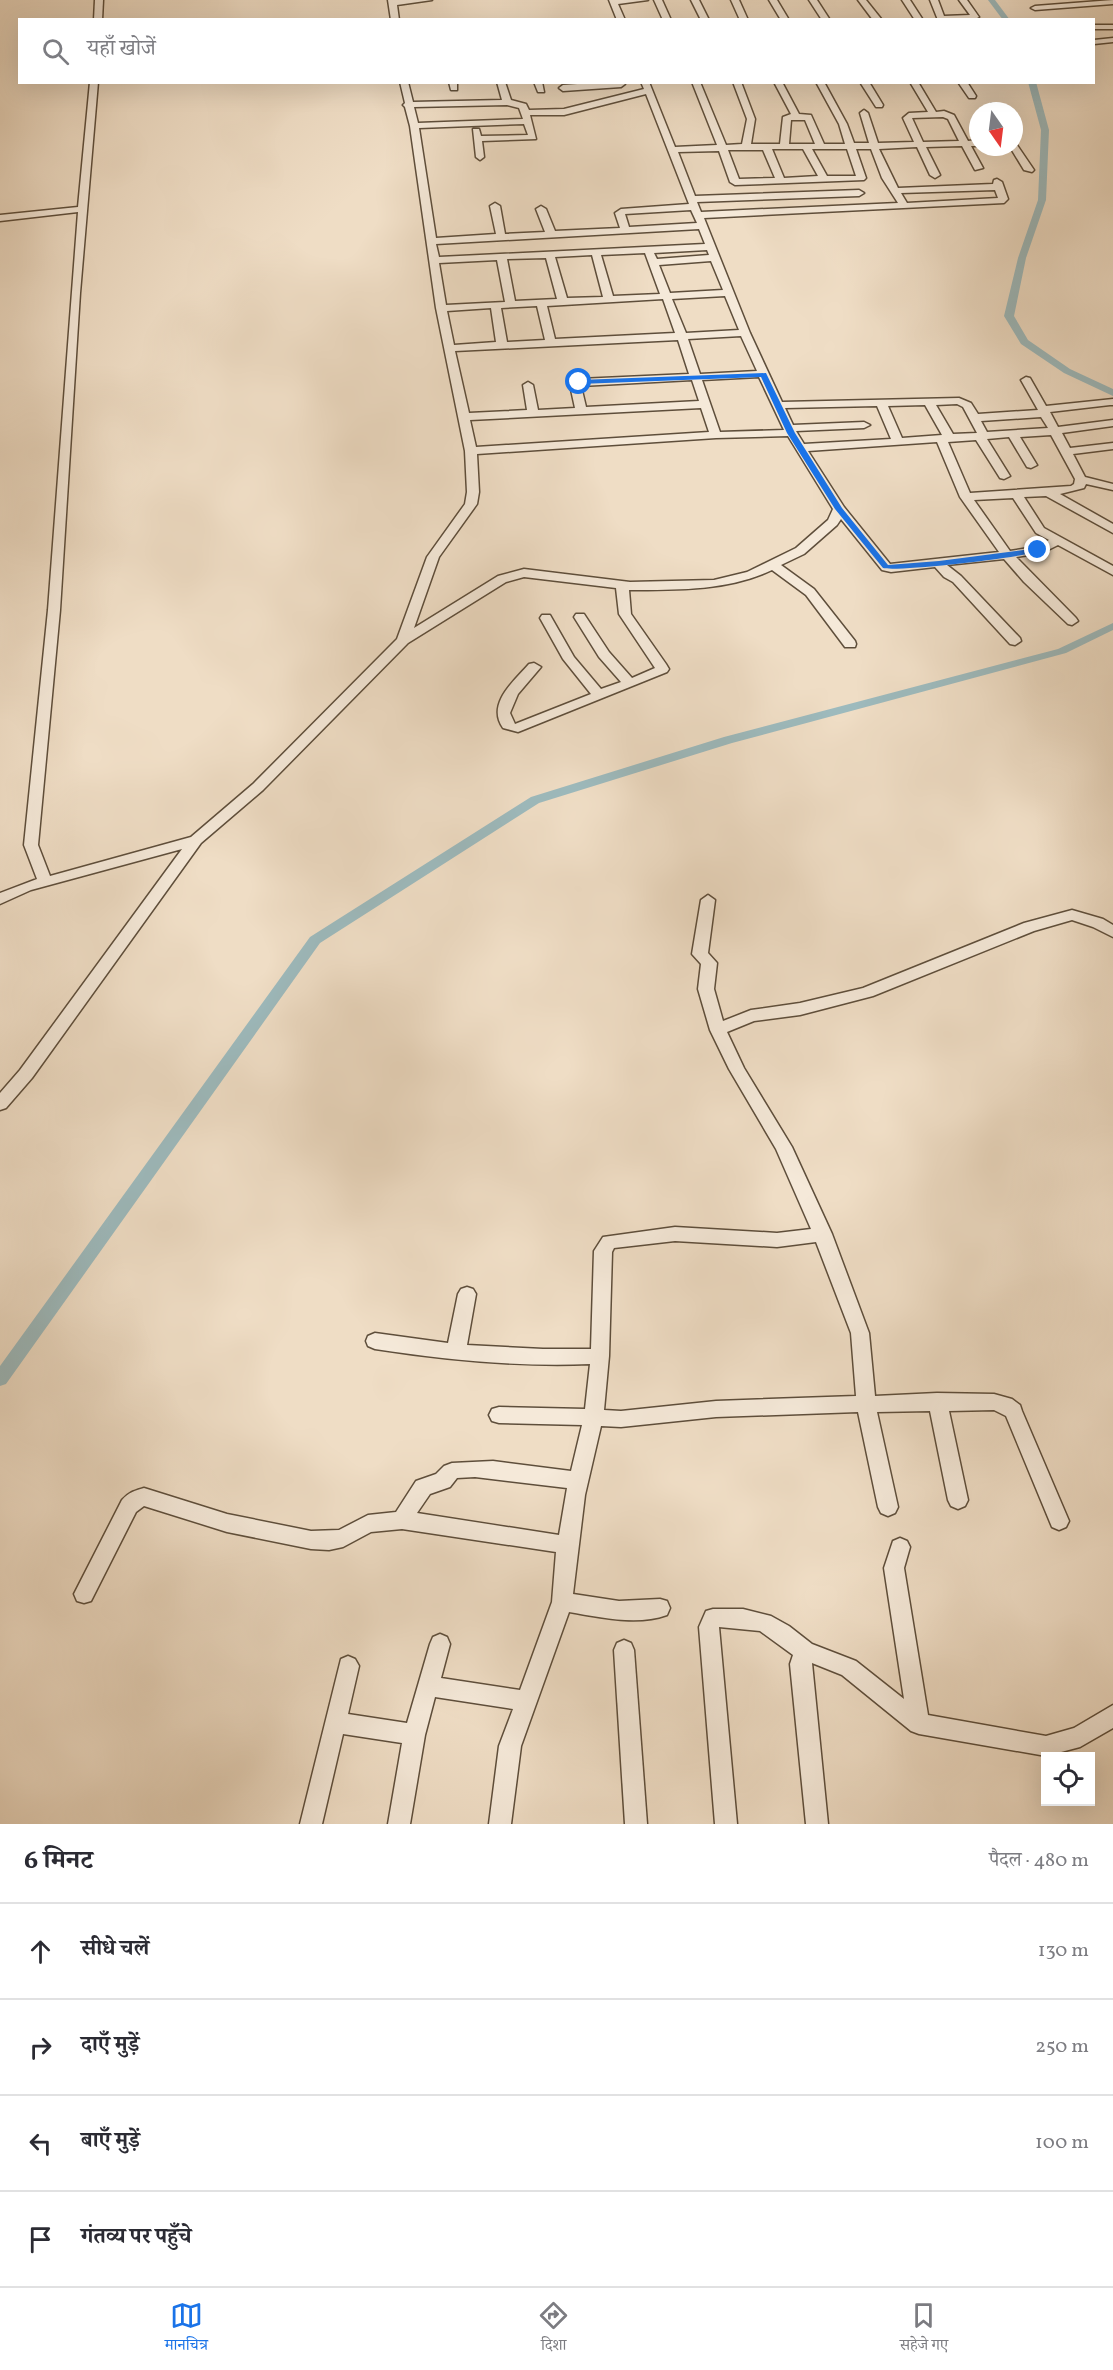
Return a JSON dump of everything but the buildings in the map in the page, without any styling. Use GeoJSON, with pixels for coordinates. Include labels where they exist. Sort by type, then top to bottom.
{"type":"FeatureCollection","features":[{"type":"Feature","properties":{"kind":"street"},"geometry":{"type":"LineString","coordinates":[[98,18],[99,0]]}},
{"type":"Feature","properties":{"kind":"street"},"geometry":{"type":"LineString","coordinates":[[395,18],[392,2],[428,0]]}},
{"type":"Feature","properties":{"kind":"street"},"geometry":{"type":"LineString","coordinates":[[620,18],[613,1],[644,0]]}},
{"type":"Feature","properties":{"kind":"street"},"geometry":{"type":"LineString","coordinates":[[658,0],[666,18]]}},
{"type":"Feature","properties":{"kind":"street"},"geometry":{"type":"LineString","coordinates":[[695,0],[704,18]]}},
{"type":"Feature","properties":{"kind":"street"},"geometry":{"type":"LineString","coordinates":[[735,0],[743,18]]}},
{"type":"Feature","properties":{"kind":"street"},"geometry":{"type":"LineString","coordinates":[[773,0],[783,18]]}},
{"type":"Feature","properties":{"kind":"street"},"geometry":{"type":"LineString","coordinates":[[813,0],[825,18]]}},
{"type":"Feature","properties":{"kind":"street"},"geometry":{"type":"LineString","coordinates":[[862,0],[876,18]]}},
{"type":"Feature","properties":{"kind":"street"},"geometry":{"type":"LineString","coordinates":[[906,0],[918,18]]}},
{"type":"Feature","properties":{"kind":"street"},"geometry":{"type":"LineString","coordinates":[[934,0],[942,18]]}},
{"type":"Feature","properties":{"kind":"street"},"geometry":{"type":"LineString","coordinates":[[963,0],[977,18]]}},
{"type":"Feature","properties":{"kind":"street"},"geometry":{"type":"LineString","coordinates":[[1032,5],[1065,6],[1109,1]]}},
{"type":"Feature","properties":{"kind":"street"},"geometry":{"type":"LineString","coordinates":[[1032,5],[1044,18]]}},
{"type":"Feature","properties":{"kind":"street"},"geometry":{"type":"LineString","coordinates":[[1095,27],[1113,27]]}},
{"type":"Feature","properties":{"kind":"street"},"geometry":{"type":"LineString","coordinates":[[1095,42],[1113,40]]}},
{"type":"Feature","properties":{"kind":"street"},"geometry":{"type":"LineString","coordinates":[[45,882],[31,845],[54,610],[75,293],[94,84]]}},
{"type":"Feature","properties":{"kind":"street"},"geometry":{"type":"LineString","coordinates":[[403,640],[433,557],[471,504],[473,484],[471,451],[441,308],[414,126],[407,105],[404,84]]}},
{"type":"Feature","properties":{"kind":"street"},"geometry":{"type":"LineString","coordinates":[[502,84],[507,102]]}},
{"type":"Feature","properties":{"kind":"street"},"geometry":{"type":"LineString","coordinates":[[563,88],[586,84],[621,84]]}},
{"type":"Feature","properties":{"kind":"street"},"geometry":{"type":"LineString","coordinates":[[697,84],[735,182],[870,178],[894,191],[903,204]]}},
{"type":"Feature","properties":{"kind":"street"},"geometry":{"type":"LineString","coordinates":[[738,84],[750,113],[746,147]]}},
{"type":"Feature","properties":{"kind":"street"},"geometry":{"type":"LineString","coordinates":[[779,84],[796,116]]}},
{"type":"Feature","properties":{"kind":"street"},"geometry":{"type":"LineString","coordinates":[[821,84],[843,124],[851,146],[870,178]]}},
{"type":"Feature","properties":{"kind":"street"},"geometry":{"type":"LineString","coordinates":[[865,84],[879,105]]}},
{"type":"Feature","properties":{"kind":"street"},"geometry":{"type":"LineString","coordinates":[[915,84],[933,114]]}},
{"type":"Feature","properties":{"kind":"street"},"geometry":{"type":"LineString","coordinates":[[963,84],[972,96]]}},
{"type":"Feature","properties":{"kind":"street"},"geometry":{"type":"LineString","coordinates":[[414,126],[498,122],[564,112],[646,86],[745,333],[790,431],[839,509],[886,567],[939,564],[1007,555],[1038,550],[1056,541]]}},
{"type":"Feature","properties":{"kind":"street"},"geometry":{"type":"LineString","coordinates":[[407,105],[494,102],[522,105],[528,117],[532,138],[477,139]]}},
{"type":"Feature","properties":{"kind":"street"},"geometry":{"type":"LineString","coordinates":[[494,102],[498,122]]}},
{"type":"Feature","properties":{"kind":"street"},"geometry":{"type":"LineString","coordinates":[[457,111],[460,124]]}},
{"type":"Feature","properties":{"kind":"street"},"geometry":{"type":"LineString","coordinates":[[864,113],[874,146],[870,178]]}},
{"type":"Feature","properties":{"kind":"street"},"geometry":{"type":"LineString","coordinates":[[935,175],[907,117],[933,114],[951,117],[978,168]]}},
{"type":"Feature","properties":{"kind":"street"},"geometry":{"type":"LineString","coordinates":[[784,147],[787,117],[796,116],[808,117],[821,147]]}},
{"type":"Feature","properties":{"kind":"street"},"geometry":{"type":"LineString","coordinates":[[475,123],[480,157]]}},
{"type":"Feature","properties":{"kind":"street"},"geometry":{"type":"LineString","coordinates":[[671,150],[721,147],[969,143]]}},
{"type":"Feature","properties":{"kind":"street"},"geometry":{"type":"LineString","coordinates":[[766,147],[780,180]]}},
{"type":"Feature","properties":{"kind":"street"},"geometry":{"type":"LineString","coordinates":[[807,147],[824,179]]}},
{"type":"Feature","properties":{"kind":"street"},"geometry":{"type":"LineString","coordinates":[[1020,156],[1029,170]]}},
{"type":"Feature","properties":{"kind":"street"},"geometry":{"type":"LineString","coordinates":[[868,206],[852,180],[870,178]]}},
{"type":"Feature","properties":{"kind":"street"},"geometry":{"type":"LineString","coordinates":[[625,230],[620,213],[624,211],[696,211],[1003,200],[998,184],[894,191]]}},
{"type":"Feature","properties":{"kind":"street"},"geometry":{"type":"LineString","coordinates":[[430,241],[625,230],[696,211],[859,193]]}},
{"type":"Feature","properties":{"kind":"street"},"geometry":{"type":"LineString","coordinates":[[495,206],[501,237]]}},
{"type":"Feature","properties":{"kind":"street"},"geometry":{"type":"LineString","coordinates":[[0,218],[83,209]]}},
{"type":"Feature","properties":{"kind":"street"},"geometry":{"type":"LineString","coordinates":[[541,209],[551,234]]}},
{"type":"Feature","properties":{"kind":"street"},"geometry":{"type":"LineString","coordinates":[[433,260],[596,254],[651,256],[713,253]]}},
{"type":"Feature","properties":{"kind":"street"},"geometry":{"type":"LineString","coordinates":[[596,254],[609,299]]}},
{"type":"Feature","properties":{"kind":"street"},"geometry":{"type":"LineString","coordinates":[[550,256],[563,302]]}},
{"type":"Feature","properties":{"kind":"street"},"geometry":{"type":"LineString","coordinates":[[651,256],[716,435]]}},
{"type":"Feature","properties":{"kind":"street"},"geometry":{"type":"LineString","coordinates":[[502,258],[512,304]]}},
{"type":"Feature","properties":{"kind":"street"},"geometry":{"type":"LineString","coordinates":[[441,308],[729,293]]}},
{"type":"Feature","properties":{"kind":"street"},"geometry":{"type":"LineString","coordinates":[[541,303],[551,343]]}},
{"type":"Feature","properties":{"kind":"street"},"geometry":{"type":"LineString","coordinates":[[495,305],[502,346]]}},
{"type":"Feature","properties":{"kind":"street"},"geometry":{"type":"LineString","coordinates":[[449,348],[745,333]]}},
{"type":"Feature","properties":{"kind":"street"},"geometry":{"type":"LineString","coordinates":[[581,411],[575,385],[579,382],[764,374]]}},
{"type":"Feature","properties":{"kind":"street"},"geometry":{"type":"LineString","coordinates":[[966,497],[1048,492],[1074,489],[1080,486],[1081,480],[1026,380]]}},
{"type":"Feature","properties":{"kind":"street"},"geometry":{"type":"LineString","coordinates":[[528,386],[533,413]]}},
{"type":"Feature","properties":{"kind":"street"},"geometry":{"type":"LineString","coordinates":[[928,401],[946,439],[966,497],[1007,555],[1028,579],[1072,621]]}},
{"type":"Feature","properties":{"kind":"street"},"geometry":{"type":"LineString","coordinates":[[778,405],[962,401],[974,418],[1004,476]]}},
{"type":"Feature","properties":{"kind":"street"},"geometry":{"type":"LineString","coordinates":[[974,418],[1044,412],[1110,402]]}},
{"type":"Feature","properties":{"kind":"street"},"geometry":{"type":"LineString","coordinates":[[881,403],[899,443]]}},
{"type":"Feature","properties":{"kind":"street"},"geometry":{"type":"LineString","coordinates":[[464,417],[705,404]]}},
{"type":"Feature","properties":{"kind":"street"},"geometry":{"type":"LineString","coordinates":[[801,448],[1055,431],[1113,423]]}},
{"type":"Feature","properties":{"kind":"street"},"geometry":{"type":"LineString","coordinates":[[471,451],[864,425]]}},
{"type":"Feature","properties":{"kind":"street"},"geometry":{"type":"LineString","coordinates":[[1013,434],[1031,465]]}},
{"type":"Feature","properties":{"kind":"street"},"geometry":{"type":"LineString","coordinates":[[1066,452],[1113,446]]}},
{"type":"Feature","properties":{"kind":"street"},"geometry":{"type":"LineString","coordinates":[[1081,480],[1113,487]]}},
{"type":"Feature","properties":{"kind":"street"},"geometry":{"type":"LineString","coordinates":[[1048,492],[1113,529]]}},
{"type":"Feature","properties":{"kind":"street"},"geometry":{"type":"LineString","coordinates":[[1016,494],[1040,530],[1113,572]]}},
{"type":"Feature","properties":{"kind":"street"},"geometry":{"type":"LineString","coordinates":[[0,1104],[26,1074],[195,840],[258,787],[403,640],[502,579],[524,573],[622,585],[714,584],[751,575],[800,551],[833,522],[839,509]]}},
{"type":"Feature","properties":{"kind":"street"},"geometry":{"type":"LineString","coordinates":[[772,564],[810,592],[850,644]]}},
{"type":"Feature","properties":{"kind":"street"},"geometry":{"type":"LineString","coordinates":[[939,564],[948,574],[957,579],[1014,641]]}},
{"type":"Feature","properties":{"kind":"street"},"geometry":{"type":"LineString","coordinates":[[534,667],[505,703],[503,717],[508,726],[513,729],[521,728],[662,669],[625,614],[622,585]]}},
{"type":"Feature","properties":{"kind":"street"},"geometry":{"type":"LineString","coordinates":[[580,617],[608,658],[629,683]]}},
{"type":"Feature","properties":{"kind":"street"},"geometry":{"type":"LineString","coordinates":[[546,618],[554,635],[580,674],[599,695]]}},
{"type":"Feature","properties":{"kind":"street"},"geometry":{"type":"LineString","coordinates":[[0,899],[26,887],[195,840]]}},
{"type":"Feature","properties":{"kind":"street"},"geometry":{"type":"LineString","coordinates":[[708,900],[700,954],[709,963],[706,989],[718,1030],[737,1069],[784,1147],[823,1234],[860,1333],[866,1404],[888,1507]]}},
{"type":"Feature","properties":{"kind":"street"},"geometry":{"type":"LineString","coordinates":[[718,1030],[751,1016],[800,1009],[867,992],[1029,927],[1072,915],[1098,923],[1113,932]]}},
{"type":"Feature","properties":{"kind":"street"},"geometry":{"type":"LineString","coordinates":[[500,1824],[510,1746],[562,1602],[567,1545],[594,1416],[600,1356],[603,1251],[609,1242],[675,1234],[777,1240],[823,1234]]}},
{"type":"Feature","properties":{"kind":"street"},"geometry":{"type":"LineString","coordinates":[[456,1352],[467,1294]]}},
{"type":"Feature","properties":{"kind":"street"},"geometry":{"type":"LineString","coordinates":[[375,1341],[456,1352],[562,1358],[600,1356]]}},
{"type":"Feature","properties":{"kind":"street"},"geometry":{"type":"LineString","coordinates":[[937,1401],[958,1500]]}},
{"type":"Feature","properties":{"kind":"street"},"geometry":{"type":"LineString","coordinates":[[500,1415],[594,1416],[621,1419],[716,1409],[937,1401],[994,1402],[1005,1405],[1013,1411],[1059,1521]]}},
{"type":"Feature","properties":{"kind":"street"},"geometry":{"type":"LineString","coordinates":[[402,1520],[423,1486],[443,1481],[450,1471],[457,1469],[497,1470],[579,1481]]}},
{"type":"Feature","properties":{"kind":"street"},"geometry":{"type":"LineString","coordinates":[[84,1593],[129,1506],[135,1499],[144,1497],[227,1523],[311,1540],[329,1541],[344,1538],[368,1524],[402,1520],[567,1545]]}},
{"type":"Feature","properties":{"kind":"street"},"geometry":{"type":"LineString","coordinates":[[900,1547],[894,1568],[919,1724]]}},
{"type":"Feature","properties":{"kind":"street"},"geometry":{"type":"LineString","coordinates":[[562,1602],[619,1610],[660,1608]]}},
{"type":"Feature","properties":{"kind":"street"},"geometry":{"type":"LineString","coordinates":[[726,1824],[709,1627],[713,1618],[750,1617],[774,1626],[805,1651],[849,1668],[919,1724],[1046,1746],[1060,1746],[1104,1723],[1113,1715]]}},
{"type":"Feature","properties":{"kind":"street"},"geometry":{"type":"LineString","coordinates":[[399,1824],[414,1735],[440,1644]]}},
{"type":"Feature","properties":{"kind":"street"},"geometry":{"type":"LineString","coordinates":[[624,1650],[636,1824]]}},
{"type":"Feature","properties":{"kind":"street"},"geometry":{"type":"LineString","coordinates":[[805,1651],[801,1664],[817,1824]]}},
{"type":"Feature","properties":{"kind":"street"},"geometry":{"type":"LineString","coordinates":[[311,1824],[348,1666]]}},
{"type":"Feature","properties":{"kind":"street"},"geometry":{"type":"LineString","coordinates":[[429,1686],[527,1701]]}},
{"type":"Feature","properties":{"kind":"street"},"geometry":{"type":"LineString","coordinates":[[335,1722],[414,1735]]}},
{"type":"Feature","properties":{"kind":"waterway"},"geometry":{"type":"LineString","coordinates":[[991,0],[1005,18]]}},
{"type":"Feature","properties":{"kind":"waterway"},"geometry":{"type":"LineString","coordinates":[[1033,84],[1045,130],[1042,200],[1022,258],[1009,316],[1024,342],[1067,371],[1113,393]]}},
{"type":"Feature","properties":{"kind":"waterway"},"geometry":{"type":"LineString","coordinates":[[0,1379],[315,940],[535,800],[728,740],[1062,651],[1113,626]]}},
{"type":"Feature","properties":{"kind":"route"},"geometry":{"type":"LineString","coordinates":[[579,382],[764,374],[791,433],[839,509],[849,518],[886,567],[939,564],[1038,550]]}}]}
